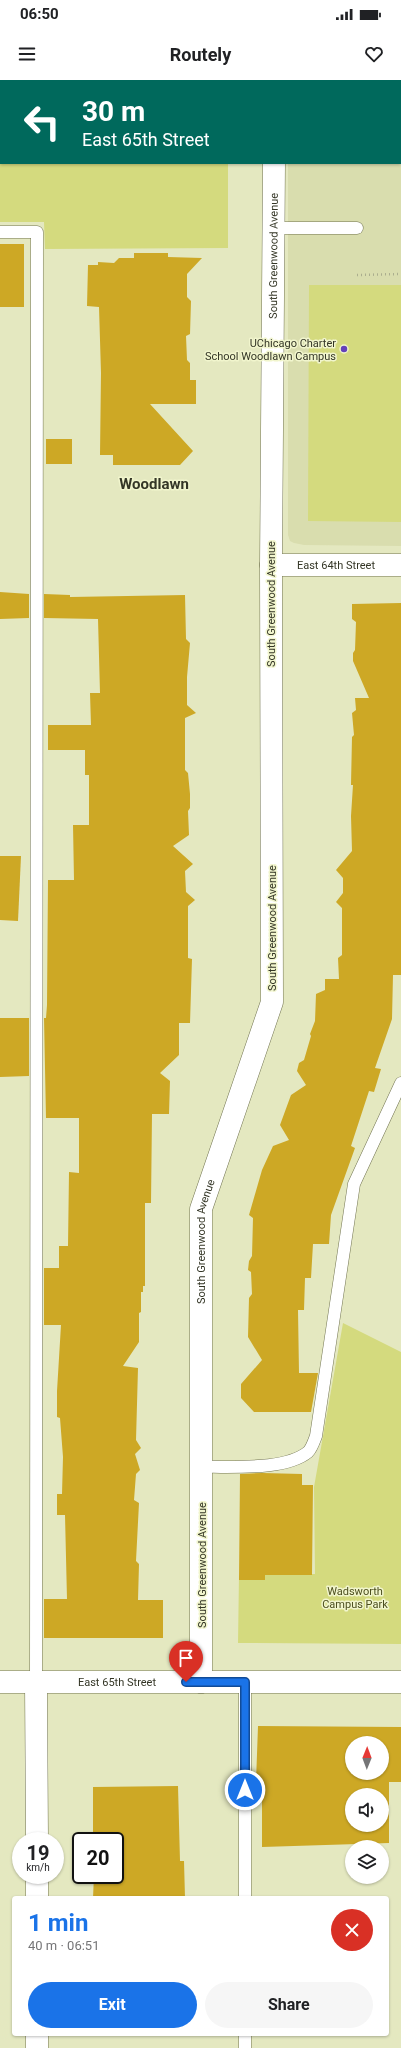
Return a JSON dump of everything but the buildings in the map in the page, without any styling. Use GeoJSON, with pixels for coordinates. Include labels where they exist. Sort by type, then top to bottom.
{"type":"FeatureCollection","features":[{"type":"Feature","properties":{"kind":"street","name":"South Greenwood Avenue"},"geometry":{"type":"LineString","coordinates":[[201,1682],[202,1209],[272,1002],[271,565],[274,164]]}},
{"type":"Feature","properties":{"kind":"street","name":"East 64th Street"},"geometry":{"type":"LineString","coordinates":[[271,565],[401,565]]}},
{"type":"Feature","properties":{"kind":"street","name":"East 65th Street"},"geometry":{"type":"LineString","coordinates":[[0,1682],[401,1682]]}},
{"type":"Feature","properties":{"kind":"street"},"geometry":{"type":"LineString","coordinates":[[36,1682],[37,1832]]}},
{"type":"Feature","properties":{"kind":"street"},"geometry":{"type":"LineString","coordinates":[[37,1884],[37,1896]]}},
{"type":"Feature","properties":{"kind":"street"},"geometry":{"type":"LineString","coordinates":[[37,2036],[37,2048]]}},
{"type":"Feature","properties":{"kind":"lane"},"geometry":{"type":"LineString","coordinates":[[273,228],[357,228]]}},
{"type":"Feature","properties":{"kind":"lane"},"geometry":{"type":"LineString","coordinates":[[0,232],[37,232],[36,1682]]}},
{"type":"Feature","properties":{"kind":"lane"},"geometry":{"type":"LineString","coordinates":[[201,1466],[284,1462],[298,1458],[309,1451],[316,1436],[354,1184],[401,1083]]}},
{"type":"Feature","properties":{"kind":"lane"},"geometry":{"type":"LineString","coordinates":[[245,1682],[245,1896]]}},
{"type":"Feature","properties":{"kind":"lane"},"geometry":{"type":"LineString","coordinates":[[245,2036],[245,2048]]}},
{"type":"Feature","properties":{"kind":"path"},"geometry":{"type":"LineString","coordinates":[[357,275],[401,274]]}},
{"type":"Feature","properties":{"kind":"shaded area","name":"UChicago Charter School Woodlawn Campus"},"geometry":{"type":"Polygon","coordinates":[[[288,164],[401,164],[401,546],[304,545],[290,541],[288,535],[288,164]]]}},
{"type":"Feature","properties":{"kind":"green space"},"geometry":{"type":"Polygon","coordinates":[[[0,164],[228,164],[228,248],[45,249],[44,222],[0,222],[0,164]]]}},
{"type":"Feature","properties":{"kind":"green space"},"geometry":{"type":"Polygon","coordinates":[[[309,285],[401,285],[401,522],[308,521],[309,285]]]}},
{"type":"Feature","properties":{"kind":"green space","name":"Wadsworth Campus Park"},"geometry":{"type":"Polygon","coordinates":[[[343,1323],[401,1352],[401,1644],[238,1643],[239,1575],[315,1574],[314,1487],[343,1323]]]}},
{"type":"Feature","properties":{"kind":"place","name":"UChicago Charter School Woodlawn Campus"},"geometry":{"type":"Point","coordinates":[344,349]}},
{"type":"Feature","properties":{"kind":"district","name":"Woodlawn"},"geometry":{"type":"Point","coordinates":[154,484]}},
{"type":"Feature","properties":{"kind":"route"},"geometry":{"type":"LineString","coordinates":[[186,1682],[245,1682],[245,1790]]}}]}
